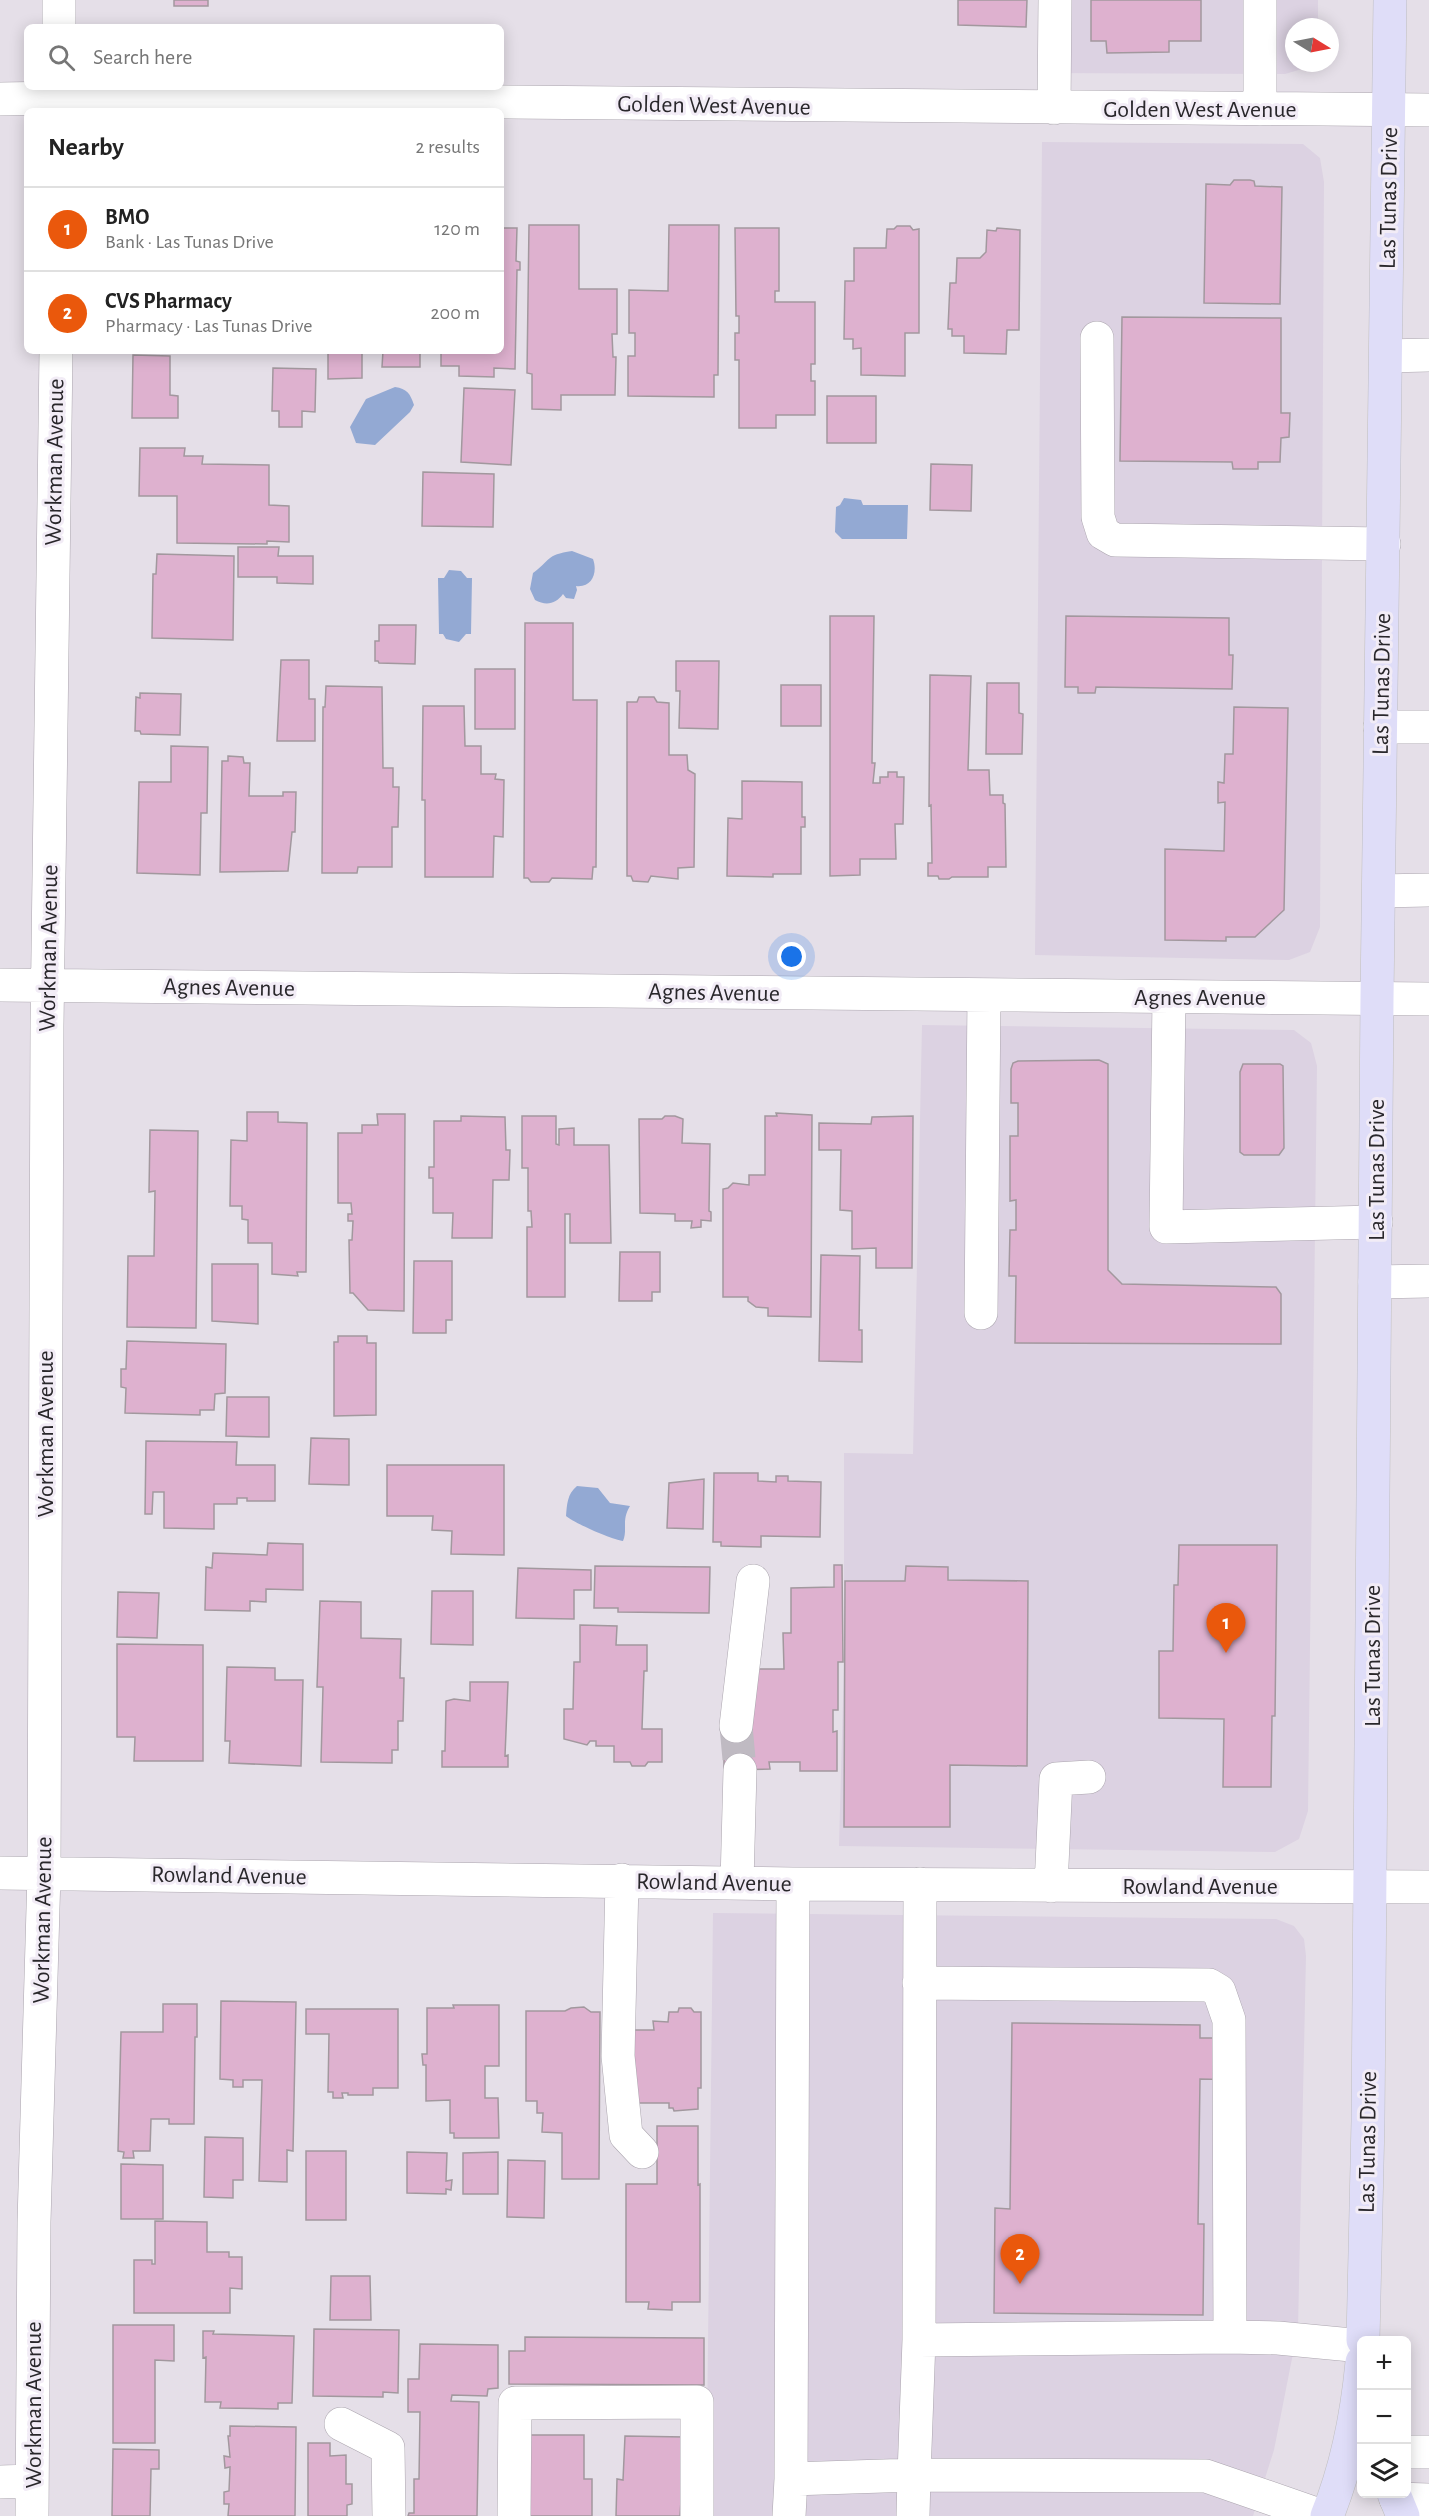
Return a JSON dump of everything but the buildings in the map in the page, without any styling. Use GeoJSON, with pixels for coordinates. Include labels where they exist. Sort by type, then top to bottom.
{"type":"FeatureCollection","features":[{"type":"Feature","properties":{"kind":"main road","name":"Las Tunas Drive"},"geometry":{"type":"LineString","coordinates":[[1363,2336],[1371,1888],[1377,998],[1390,0]]}},
{"type":"Feature","properties":{"kind":"main road"},"geometry":{"type":"LineString","coordinates":[[1328,2516],[1338,2490],[1357,2421]]}},
{"type":"Feature","properties":{"kind":"street"},"geometry":{"type":"LineString","coordinates":[[59,0],[59,24]]}},
{"type":"Feature","properties":{"kind":"street"},"geometry":{"type":"LineString","coordinates":[[1054,108],[1055,0]]}},
{"type":"Feature","properties":{"kind":"street"},"geometry":{"type":"LineString","coordinates":[[1260,0],[1260,110]]}},
{"type":"Feature","properties":{"kind":"street","name":"Golden West Avenue"},"geometry":{"type":"LineString","coordinates":[[0,99],[1429,111]]}},
{"type":"Feature","properties":{"kind":"street"},"geometry":{"type":"LineString","coordinates":[[1097,338],[1098,517],[1103,532],[1115,540],[1384,544]]}},
{"type":"Feature","properties":{"kind":"street","name":"Workman Avenue"},"geometry":{"type":"LineString","coordinates":[[32,2516],[16,2482],[34,2222],[44,1873],[48,985],[56,354]]}},
{"type":"Feature","properties":{"kind":"street"},"geometry":{"type":"LineString","coordinates":[[1386,356],[1429,355]]}},
{"type":"Feature","properties":{"kind":"street"},"geometry":{"type":"LineString","coordinates":[[1380,728],[1429,727]]}},
{"type":"Feature","properties":{"kind":"street"},"geometry":{"type":"LineString","coordinates":[[1379,891],[1429,890]]}},
{"type":"Feature","properties":{"kind":"street","name":"Agnes Avenue"},"geometry":{"type":"LineString","coordinates":[[0,985],[1429,999]]}},
{"type":"Feature","properties":{"kind":"street"},"geometry":{"type":"LineString","coordinates":[[981,1313],[984,995]]}},
{"type":"Feature","properties":{"kind":"street"},"geometry":{"type":"LineString","coordinates":[[1168,998],[1166,1227],[1376,1222]]}},
{"type":"Feature","properties":{"kind":"street"},"geometry":{"type":"LineString","coordinates":[[1375,1282],[1429,1281]]}},
{"type":"Feature","properties":{"kind":"street"},"geometry":{"type":"LineString","coordinates":[[736,1726],[753,1581]]}},
{"type":"Feature","properties":{"kind":"street"},"geometry":{"type":"LineString","coordinates":[[737,1883],[740,1770]]}},
{"type":"Feature","properties":{"kind":"street"},"geometry":{"type":"LineString","coordinates":[[1051,1886],[1056,1779],[1089,1777]]}},
{"type":"Feature","properties":{"kind":"street","name":"Rowland Avenue"},"geometry":{"type":"LineString","coordinates":[[0,1873],[794,1884],[1429,1887]]}},
{"type":"Feature","properties":{"kind":"street"},"geometry":{"type":"LineString","coordinates":[[622,1880],[618,2056],[626,2135],[642,2152]]}},
{"type":"Feature","properties":{"kind":"street"},"geometry":{"type":"LineString","coordinates":[[789,2516],[794,1884]]}},
{"type":"Feature","properties":{"kind":"street"},"geometry":{"type":"LineString","coordinates":[[913,2516],[919,2340],[920,1884]]}},
{"type":"Feature","properties":{"kind":"street"},"geometry":{"type":"LineString","coordinates":[[919,1983],[1209,1985],[1219,1991],[1229,2020],[1230,2337]]}},
{"type":"Feature","properties":{"kind":"street"},"geometry":{"type":"LineString","coordinates":[[919,2340],[1230,2337],[1278,2338],[1357,2346]]}},
{"type":"Feature","properties":{"kind":"street"},"geometry":{"type":"LineString","coordinates":[[514,2516],[515,2403],[697,2402],[697,2516]]}},
{"type":"Feature","properties":{"kind":"street"},"geometry":{"type":"LineString","coordinates":[[341,2424],[388,2448],[390,2516]]}},
{"type":"Feature","properties":{"kind":"street"},"geometry":{"type":"LineString","coordinates":[[1411,2452],[1429,2452]]}},
{"type":"Feature","properties":{"kind":"street"},"geometry":{"type":"LineString","coordinates":[[791,2479],[914,2475],[1206,2476],[1322,2516]]}},
{"type":"Feature","properties":{"kind":"street"},"geometry":{"type":"LineString","coordinates":[[1397,2503],[1429,2500]]}},
{"type":"Feature","properties":{"kind":"shaded area"},"geometry":{"type":"Polygon","coordinates":[[[1042,0],[1318,0],[1318,18],[1285,18],[1285,72],[1292,72],[1285,74],[1040,73],[1042,0]]]}},
{"type":"Feature","properties":{"kind":"shaded area"},"geometry":{"type":"Polygon","coordinates":[[[1042,142],[1303,144],[1320,158],[1324,182],[1320,927],[1310,952],[1289,960],[1035,955],[1042,142]]]}},
{"type":"Feature","properties":{"kind":"shaded area"},"geometry":{"type":"Polygon","coordinates":[[[922,1025],[1294,1030],[1311,1043],[1317,1066],[1308,1811],[1299,1839],[1275,1852],[839,1846],[844,1663],[844,1453],[913,1454],[922,1025]]]}},
{"type":"Feature","properties":{"kind":"shaded area"},"geometry":{"type":"Polygon","coordinates":[[[713,1913],[1276,1919],[1294,1926],[1304,1939],[1306,1956],[1298,2328],[1274,2450],[1253,2516],[706,2516],[713,1913]]]}},
{"type":"Feature","properties":{"kind":"water"},"geometry":{"type":"Polygon","coordinates":[[[395,387],[405,390],[409,395],[414,405],[410,412],[375,445],[356,443],[350,427],[366,399],[395,387]]]}},
{"type":"Feature","properties":{"kind":"water"},"geometry":{"type":"Polygon","coordinates":[[[844,498],[861,500],[863,505],[908,505],[907,539],[842,539],[835,532],[836,507],[844,498]]]}},
{"type":"Feature","properties":{"kind":"water"},"geometry":{"type":"Polygon","coordinates":[[[572,551],[593,559],[595,569],[590,582],[576,586],[574,599],[566,598],[563,594],[550,603],[535,600],[530,589],[533,573],[553,556],[572,551]]]}},
{"type":"Feature","properties":{"kind":"water"},"geometry":{"type":"Polygon","coordinates":[[[449,570],[461,571],[467,578],[472,578],[471,634],[466,634],[459,642],[446,639],[443,634],[439,634],[438,578],[444,578],[449,570]]]}},
{"type":"Feature","properties":{"kind":"water"},"geometry":{"type":"Polygon","coordinates":[[[577,1486],[598,1488],[610,1503],[630,1506],[626,1516],[623,1541],[594,1531],[566,1516],[569,1496],[577,1486]]]}},
{"type":"Feature","properties":{"kind":"tunnel"},"geometry":{"type":"LineString","coordinates":[[736,1726],[740,1770]]}},
{"type":"Feature","properties":{"kind":"place","name":"BMO"},"geometry":{"type":"Point","coordinates":[1226,1653]}},
{"type":"Feature","properties":{"kind":"place","name":"CVS Pharmacy"},"geometry":{"type":"Point","coordinates":[1020,2284]}}]}
